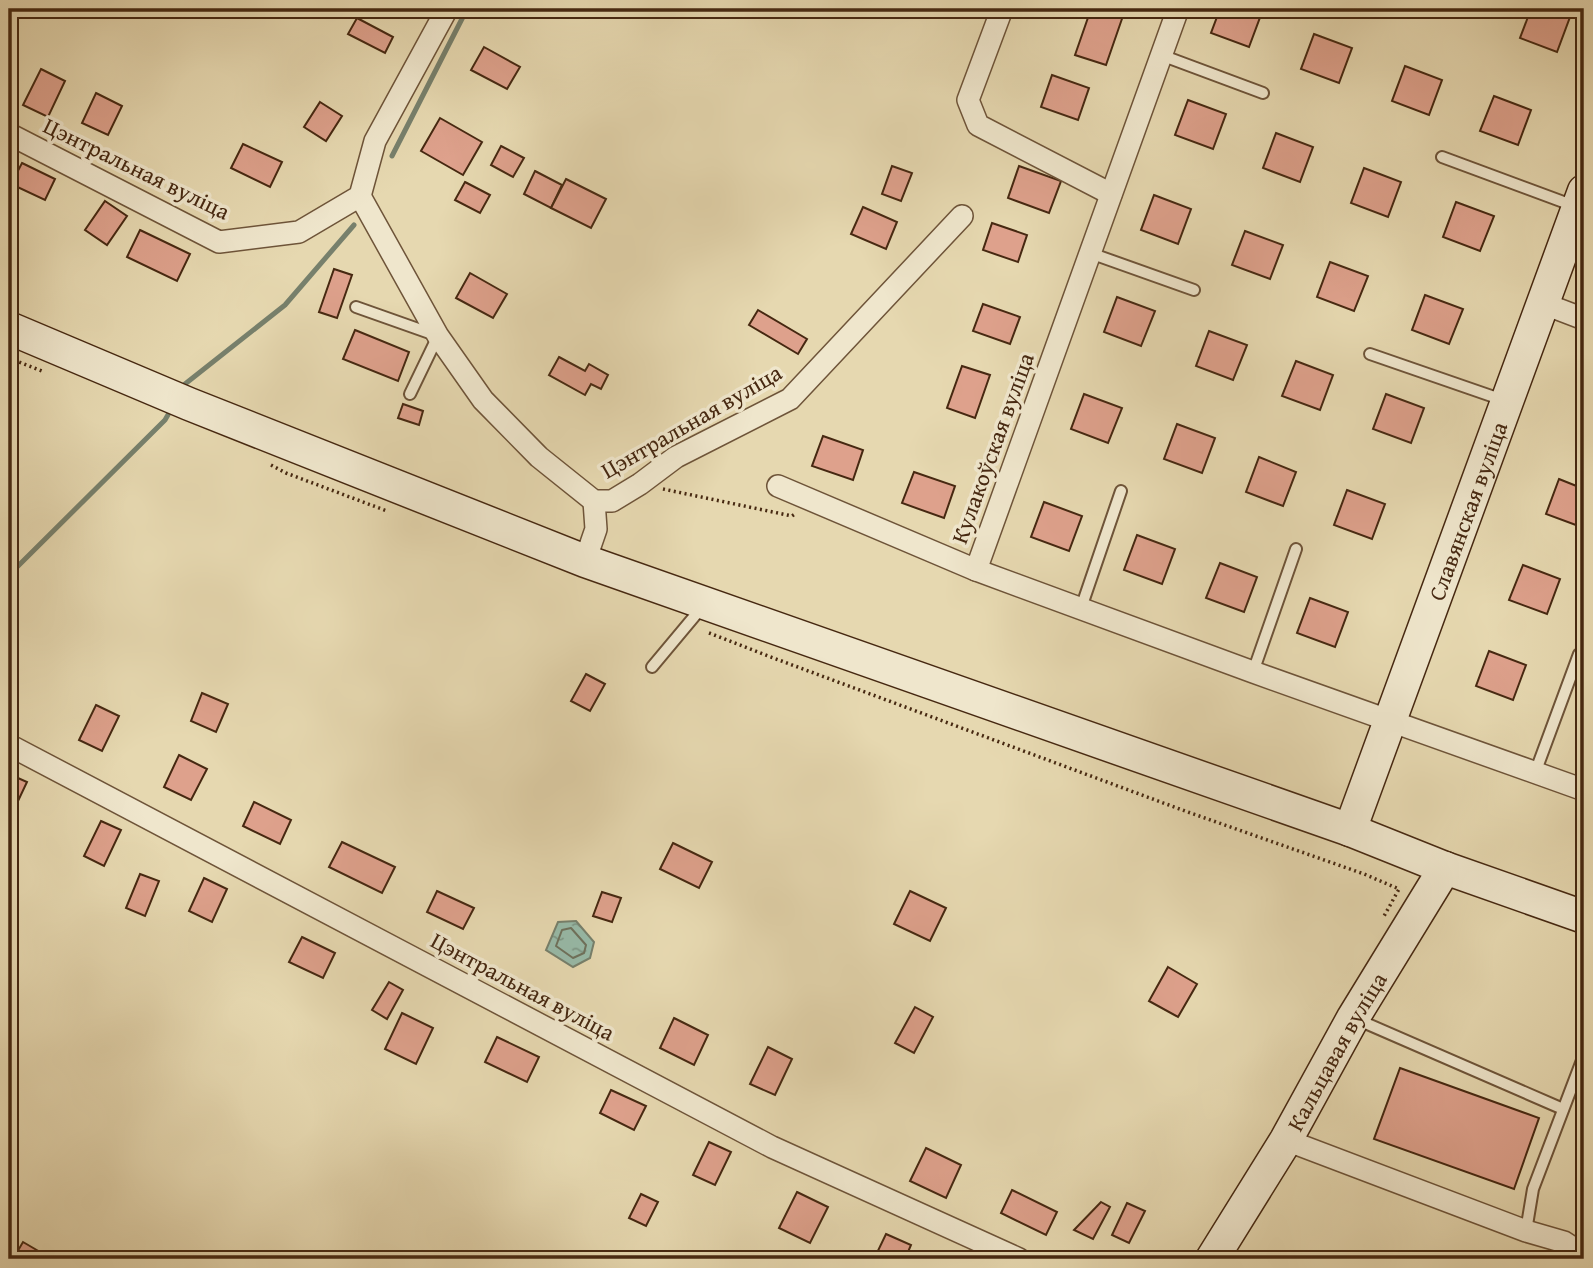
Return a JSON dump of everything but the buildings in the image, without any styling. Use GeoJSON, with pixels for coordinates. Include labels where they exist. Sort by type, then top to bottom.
{"type":"FeatureCollection","features":[{"type":"Feature","properties":{"kind":"main road","name":"Славянская вуліца"},"geometry":{"type":"LineString","coordinates":[[1350,830],[1581,199]]}},
{"type":"Feature","properties":{"kind":"main road"},"geometry":{"type":"LineString","coordinates":[[9,328],[189,404],[585,561],[1350,830],[1445,868],[1584,917]]}},
{"type":"Feature","properties":{"kind":"main road","name":"Кальцавая вуліца"},"geometry":{"type":"LineString","coordinates":[[1286,1140],[1353,1018],[1445,868]]}},
{"type":"Feature","properties":{"kind":"main road"},"geometry":{"type":"LineString","coordinates":[[1212,1259],[1286,1140]]}},
{"type":"Feature","properties":{"kind":"street"},"geometry":{"type":"LineString","coordinates":[[360,196],[374,141],[447,9]]}},
{"type":"Feature","properties":{"kind":"street"},"geometry":{"type":"LineString","coordinates":[[1002,9],[968,100],[978,125],[1104,190]]}},
{"type":"Feature","properties":{"kind":"street","name":"Кулакоўская вуліца"},"geometry":{"type":"LineString","coordinates":[[1178,9],[1104,190],[1090,253],[968,567],[1253,673],[1584,790]]}},
{"type":"Feature","properties":{"kind":"street","name":"Цэнтральная вуліца"},"geometry":{"type":"LineString","coordinates":[[9,134],[219,242],[299,232],[360,196],[438,336],[483,400],[539,457],[594,501],[612,501],[676,457],[790,399],[962,216]]}},
{"type":"Feature","properties":{"kind":"street"},"geometry":{"type":"LineString","coordinates":[[1542,303],[1584,319]]}},
{"type":"Feature","properties":{"kind":"street"},"geometry":{"type":"LineString","coordinates":[[778,486],[968,567]]}},
{"type":"Feature","properties":{"kind":"street"},"geometry":{"type":"LineString","coordinates":[[585,561],[596,529],[594,501]]}},
{"type":"Feature","properties":{"kind":"street","name":"Цэнтральная вуліца"},"geometry":{"type":"LineString","coordinates":[[9,745],[772,1147],[1019,1259]]}},
{"type":"Feature","properties":{"kind":"street","name":"Кальцавая вуліца"},"geometry":{"type":"LineString","coordinates":[[1286,1140],[1526,1231],[1564,1242],[1584,1255]]}},
{"type":"Feature","properties":{"kind":"lane"},"geometry":{"type":"LineString","coordinates":[[1160,55],[1263,93]]}},
{"type":"Feature","properties":{"kind":"lane"},"geometry":{"type":"LineString","coordinates":[[1442,157],[1581,199]]}},
{"type":"Feature","properties":{"kind":"lane"},"geometry":{"type":"LineString","coordinates":[[1090,253],[1194,290]]}},
{"type":"Feature","properties":{"kind":"lane"},"geometry":{"type":"LineString","coordinates":[[356,307],[438,336],[410,394]]}},
{"type":"Feature","properties":{"kind":"lane"},"geometry":{"type":"LineString","coordinates":[[1370,354],[1506,401]]}},
{"type":"Feature","properties":{"kind":"lane"},"geometry":{"type":"LineString","coordinates":[[1081,608],[1121,491]]}},
{"type":"Feature","properties":{"kind":"lane"},"geometry":{"type":"LineString","coordinates":[[1253,673],[1296,550]]}},
{"type":"Feature","properties":{"kind":"lane"},"geometry":{"type":"LineString","coordinates":[[652,667],[705,604]]}},
{"type":"Feature","properties":{"kind":"lane"},"geometry":{"type":"LineString","coordinates":[[1535,773],[1579,654]]}},
{"type":"Feature","properties":{"kind":"lane"},"geometry":{"type":"LineString","coordinates":[[1353,1018],[1563,1109]]}},
{"type":"Feature","properties":{"kind":"lane"},"geometry":{"type":"LineString","coordinates":[[1526,1231],[1533,1189],[1584,1055]]}},
{"type":"Feature","properties":{"kind":"path"},"geometry":{"type":"LineString","coordinates":[[640,484],[792,516],[816,501]]}},
{"type":"Feature","properties":{"kind":"water"},"geometry":{"type":"Polygon","coordinates":[[[576,921],[594,942],[590,958],[573,967],[546,950],[558,922],[576,921]]]}},
{"type":"Feature","properties":{"kind":"waterway"},"geometry":{"type":"LineString","coordinates":[[392,156],[467,9]]}},
{"type":"Feature","properties":{"kind":"waterway"},"geometry":{"type":"LineString","coordinates":[[185,384],[285,305],[354,225]]}},
{"type":"Feature","properties":{"kind":"waterway"},"geometry":{"type":"LineString","coordinates":[[9,575],[169,413]]}}]}
